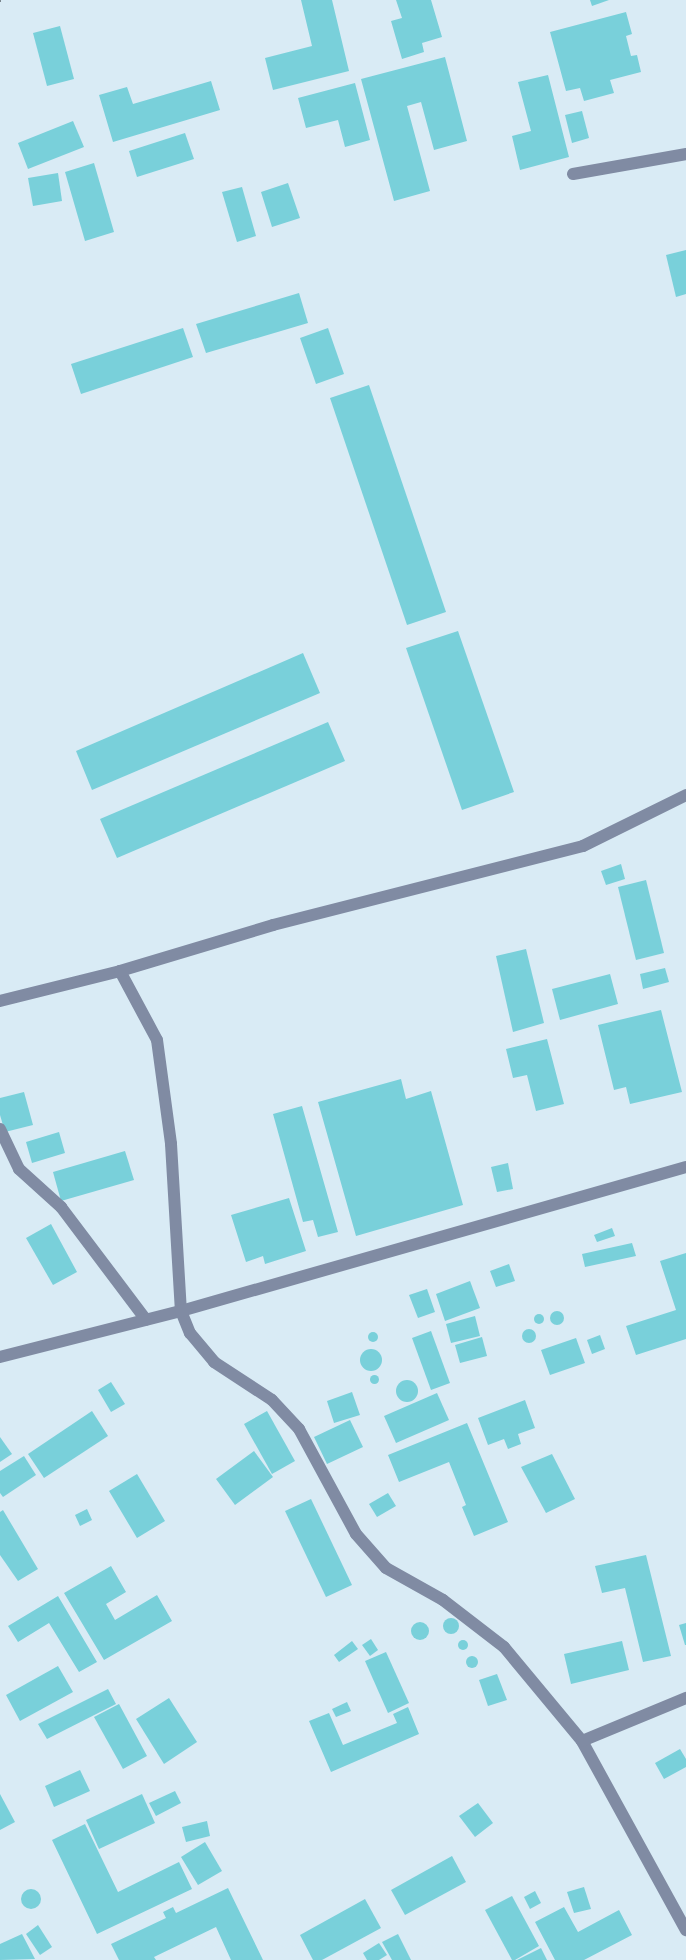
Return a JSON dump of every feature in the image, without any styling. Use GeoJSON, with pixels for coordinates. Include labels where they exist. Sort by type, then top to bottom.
{"type":"FeatureCollection","features":[{"type":"Feature","properties":{"kind":"street"},"geometry":{"type":"LineString","coordinates":[[573,174],[686,154]]}},
{"type":"Feature","properties":{"kind":"street"},"geometry":{"type":"LineString","coordinates":[[0,1001],[120,971],[273,925],[583,846],[686,795]]}},
{"type":"Feature","properties":{"kind":"street"},"geometry":{"type":"LineString","coordinates":[[120,971],[157,1040],[171,1144],[181,1311],[190,1333],[214,1362],[272,1400],[299,1429],[356,1534],[386,1568],[443,1600],[504,1647],[582,1741],[686,1930]]}},
{"type":"Feature","properties":{"kind":"street"},"geometry":{"type":"LineString","coordinates":[[0,1129],[19,1169],[61,1207],[146,1320]]}},
{"type":"Feature","properties":{"kind":"street"},"geometry":{"type":"LineString","coordinates":[[0,1357],[181,1311],[686,1167]]}},
{"type":"Feature","properties":{"kind":"street"},"geometry":{"type":"LineString","coordinates":[[582,1741],[686,1698]]}},
{"type":"Feature","properties":{"kind":"building"},"geometry":{"type":"Polygon","coordinates":[[[301,0],[332,0],[349,71],[273,90],[265,58],[312,46],[301,0]]]}},
{"type":"Feature","properties":{"kind":"building"},"geometry":{"type":"Polygon","coordinates":[[[396,0],[431,0],[442,37],[422,43],[424,52],[402,59],[391,21],[402,18],[396,0]]]}},
{"type":"Feature","properties":{"kind":"building"},"geometry":{"type":"Polygon","coordinates":[[[590,0],[609,0],[592,6],[590,0]]]}},
{"type":"Feature","properties":{"kind":"building"},"geometry":{"type":"Polygon","coordinates":[[[626,12],[632,34],[626,36],[631,56],[637,55],[641,72],[610,80],[614,93],[584,101],[580,88],[566,91],[550,32],[626,12]]]}},
{"type":"Feature","properties":{"kind":"building"},"geometry":{"type":"Polygon","coordinates":[[[60,26],[74,79],[47,86],[33,33],[60,26]]]}},
{"type":"Feature","properties":{"kind":"building"},"geometry":{"type":"Polygon","coordinates":[[[445,57],[467,141],[434,150],[421,102],[407,106],[430,191],[394,201],[361,79],[445,57]]]}},
{"type":"Feature","properties":{"kind":"building"},"geometry":{"type":"Polygon","coordinates":[[[548,75],[569,157],[520,170],[512,136],[531,131],[518,82],[548,75]]]}},
{"type":"Feature","properties":{"kind":"building"},"geometry":{"type":"Polygon","coordinates":[[[211,81],[220,110],[113,142],[99,95],[127,87],[133,104],[211,81]]]}},
{"type":"Feature","properties":{"kind":"building"},"geometry":{"type":"Polygon","coordinates":[[[355,83],[370,140],[345,147],[338,120],[306,128],[298,98],[355,83]]]}},
{"type":"Feature","properties":{"kind":"building"},"geometry":{"type":"Polygon","coordinates":[[[582,111],[589,138],[572,143],[565,115],[582,111]]]}},
{"type":"Feature","properties":{"kind":"building"},"geometry":{"type":"Polygon","coordinates":[[[73,121],[84,147],[28,169],[18,143],[73,121]]]}},
{"type":"Feature","properties":{"kind":"building"},"geometry":{"type":"Polygon","coordinates":[[[185,133],[194,159],[137,177],[129,151],[185,133]]]}},
{"type":"Feature","properties":{"kind":"building"},"geometry":{"type":"Polygon","coordinates":[[[94,163],[114,232],[85,241],[65,172],[94,163]]]}},
{"type":"Feature","properties":{"kind":"building"},"geometry":{"type":"Polygon","coordinates":[[[58,173],[62,201],[33,206],[28,178],[58,173]]]}},
{"type":"Feature","properties":{"kind":"building"},"geometry":{"type":"Polygon","coordinates":[[[288,183],[300,218],[272,227],[261,192],[288,183]]]}},
{"type":"Feature","properties":{"kind":"building"},"geometry":{"type":"Polygon","coordinates":[[[242,187],[256,236],[237,242],[222,192],[242,187]]]}},
{"type":"Feature","properties":{"kind":"building"},"geometry":{"type":"Polygon","coordinates":[[[686,250],[686,294],[676,297],[666,255],[686,250]]]}},
{"type":"Feature","properties":{"kind":"building"},"geometry":{"type":"Polygon","coordinates":[[[299,293],[308,323],[206,353],[196,324],[299,293]]]}},
{"type":"Feature","properties":{"kind":"building"},"geometry":{"type":"Polygon","coordinates":[[[183,328],[193,357],[81,394],[71,364],[183,328]]]}},
{"type":"Feature","properties":{"kind":"building"},"geometry":{"type":"Polygon","coordinates":[[[328,328],[344,374],[316,384],[300,338],[328,328]]]}},
{"type":"Feature","properties":{"kind":"building"},"geometry":{"type":"Polygon","coordinates":[[[369,385],[446,612],[407,625],[330,398],[369,385]]]}},
{"type":"Feature","properties":{"kind":"building"},"geometry":{"type":"Polygon","coordinates":[[[458,631],[514,792],[462,810],[406,648],[458,631]]]}},
{"type":"Feature","properties":{"kind":"building"},"geometry":{"type":"Polygon","coordinates":[[[303,653],[320,693],[92,790],[76,751],[303,653]]]}},
{"type":"Feature","properties":{"kind":"building"},"geometry":{"type":"Polygon","coordinates":[[[328,722],[345,761],[117,858],[100,819],[328,722]]]}},
{"type":"Feature","properties":{"kind":"building"},"geometry":{"type":"Polygon","coordinates":[[[621,864],[625,879],[606,885],[601,871],[621,864]]]}},
{"type":"Feature","properties":{"kind":"building"},"geometry":{"type":"Polygon","coordinates":[[[646,880],[664,953],[636,960],[618,887],[646,880]]]}},
{"type":"Feature","properties":{"kind":"building"},"geometry":{"type":"Polygon","coordinates":[[[526,949],[544,1023],[513,1032],[496,956],[526,949]]]}},
{"type":"Feature","properties":{"kind":"building"},"geometry":{"type":"Polygon","coordinates":[[[665,968],[669,982],[643,989],[640,974],[665,968]]]}},
{"type":"Feature","properties":{"kind":"building"},"geometry":{"type":"Polygon","coordinates":[[[610,974],[618,1004],[560,1020],[552,989],[610,974]]]}},
{"type":"Feature","properties":{"kind":"building"},"geometry":{"type":"Polygon","coordinates":[[[661,1010],[682,1092],[630,1104],[626,1087],[614,1090],[598,1025],[661,1010]]]}},
{"type":"Feature","properties":{"kind":"building"},"geometry":{"type":"Polygon","coordinates":[[[547,1039],[564,1104],[536,1111],[527,1075],[513,1078],[506,1049],[547,1039]]]}},
{"type":"Feature","properties":{"kind":"building"},"geometry":{"type":"Polygon","coordinates":[[[401,1079],[406,1099],[431,1091],[463,1205],[356,1236],[318,1102],[401,1079]]]}},
{"type":"Feature","properties":{"kind":"building"},"geometry":{"type":"Polygon","coordinates":[[[24,1092],[33,1125],[5,1132],[0,1115],[0,1098],[24,1092]]]}},
{"type":"Feature","properties":{"kind":"building"},"geometry":{"type":"Polygon","coordinates":[[[302,1106],[338,1232],[318,1237],[313,1220],[303,1222],[273,1114],[302,1106]]]}},
{"type":"Feature","properties":{"kind":"building"},"geometry":{"type":"Polygon","coordinates":[[[59,1132],[65,1153],[32,1163],[26,1142],[59,1132]]]}},
{"type":"Feature","properties":{"kind":"building"},"geometry":{"type":"Polygon","coordinates":[[[125,1151],[134,1180],[61,1201],[53,1172],[125,1151]]]}},
{"type":"Feature","properties":{"kind":"building"},"geometry":{"type":"Polygon","coordinates":[[[508,1163],[513,1189],[497,1192],[491,1167],[508,1163]]]}},
{"type":"Feature","properties":{"kind":"building"},"geometry":{"type":"Polygon","coordinates":[[[289,1198],[306,1251],[265,1264],[263,1256],[246,1262],[231,1215],[289,1198]]]}},
{"type":"Feature","properties":{"kind":"building"},"geometry":{"type":"Polygon","coordinates":[[[51,1224],[77,1272],[53,1285],[26,1238],[51,1224]]]}},
{"type":"Feature","properties":{"kind":"building"},"geometry":{"type":"Polygon","coordinates":[[[612,1228],[615,1236],[597,1242],[594,1235],[612,1228]]]}},
{"type":"Feature","properties":{"kind":"building"},"geometry":{"type":"Polygon","coordinates":[[[632,1243],[636,1256],[585,1267],[582,1254],[632,1243]]]}},
{"type":"Feature","properties":{"kind":"building"},"geometry":{"type":"Polygon","coordinates":[[[686,1253],[686,1339],[636,1355],[626,1326],[676,1310],[660,1261],[686,1253]]]}},
{"type":"Feature","properties":{"kind":"building"},"geometry":{"type":"Polygon","coordinates":[[[509,1264],[515,1281],[496,1287],[490,1271],[509,1264]]]}},
{"type":"Feature","properties":{"kind":"building"},"geometry":{"type":"Polygon","coordinates":[[[470,1281],[480,1308],[445,1321],[436,1294],[470,1281]]]}},
{"type":"Feature","properties":{"kind":"building"},"geometry":{"type":"Polygon","coordinates":[[[427,1289],[435,1312],[418,1318],[409,1295],[427,1289]]]}},
{"type":"Feature","properties":{"kind":"building"},"geometry":{"type":"Polygon","coordinates":[[[557,1311],[562,1313],[564,1318],[562,1323],[557,1325],[552,1323],[550,1318],[552,1313],[557,1311]]]}},
{"type":"Feature","properties":{"kind":"building"},"geometry":{"type":"Polygon","coordinates":[[[539,1314],[543,1315],[543,1323],[539,1324],[535,1323],[534,1319],[535,1315],[539,1314]]]}},
{"type":"Feature","properties":{"kind":"building"},"geometry":{"type":"Polygon","coordinates":[[[475,1316],[480,1336],[451,1343],[446,1324],[475,1316]]]}},
{"type":"Feature","properties":{"kind":"building"},"geometry":{"type":"Polygon","coordinates":[[[526,1329],[532,1329],[536,1336],[532,1343],[526,1343],[522,1339],[522,1333],[526,1329]]]}},
{"type":"Feature","properties":{"kind":"building"},"geometry":{"type":"Polygon","coordinates":[[[431,1331],[450,1383],[431,1390],[412,1338],[431,1331]]]}},
{"type":"Feature","properties":{"kind":"building"},"geometry":{"type":"Polygon","coordinates":[[[373,1332],[378,1337],[373,1342],[368,1337],[373,1332]]]}},
{"type":"Feature","properties":{"kind":"building"},"geometry":{"type":"Polygon","coordinates":[[[600,1335],[605,1349],[592,1354],[587,1340],[600,1335]]]}},
{"type":"Feature","properties":{"kind":"building"},"geometry":{"type":"Polygon","coordinates":[[[482,1337],[487,1356],[460,1363],[455,1345],[482,1337]]]}},
{"type":"Feature","properties":{"kind":"building"},"geometry":{"type":"Polygon","coordinates":[[[576,1338],[585,1363],[550,1375],[541,1350],[576,1338]]]}},
{"type":"Feature","properties":{"kind":"building"},"geometry":{"type":"Polygon","coordinates":[[[371,1349],[379,1352],[382,1360],[379,1368],[371,1371],[363,1368],[360,1360],[363,1352],[371,1349]]]}},
{"type":"Feature","properties":{"kind":"building"},"geometry":{"type":"Polygon","coordinates":[[[374,1375],[378,1379],[374,1383],[370,1379],[374,1375]]]}},
{"type":"Feature","properties":{"kind":"building"},"geometry":{"type":"Polygon","coordinates":[[[407,1380],[415,1383],[418,1391],[415,1399],[407,1402],[399,1399],[396,1391],[399,1383],[407,1380]]]}},
{"type":"Feature","properties":{"kind":"building"},"geometry":{"type":"Polygon","coordinates":[[[111,1382],[125,1404],[111,1412],[98,1390],[111,1382]]]}},
{"type":"Feature","properties":{"kind":"building"},"geometry":{"type":"Polygon","coordinates":[[[352,1392],[360,1415],[334,1423],[327,1401],[352,1392]]]}},
{"type":"Feature","properties":{"kind":"building"},"geometry":{"type":"Polygon","coordinates":[[[437,1393],[449,1420],[396,1443],[384,1416],[437,1393]]]}},
{"type":"Feature","properties":{"kind":"building"},"geometry":{"type":"Polygon","coordinates":[[[525,1400],[535,1428],[518,1434],[521,1444],[508,1449],[504,1439],[488,1445],[478,1418],[525,1400]]]}},
{"type":"Feature","properties":{"kind":"building"},"geometry":{"type":"Polygon","coordinates":[[[92,1411],[108,1436],[44,1478],[28,1454],[92,1411]]]}},
{"type":"Feature","properties":{"kind":"building"},"geometry":{"type":"Polygon","coordinates":[[[267,1411],[295,1461],[272,1474],[244,1424],[267,1411]]]}},
{"type":"Feature","properties":{"kind":"building"},"geometry":{"type":"Polygon","coordinates":[[[350,1420],[363,1447],[327,1464],[314,1437],[350,1420]]]}},
{"type":"Feature","properties":{"kind":"building"},"geometry":{"type":"Polygon","coordinates":[[[467,1423],[508,1522],[474,1536],[462,1507],[466,1505],[449,1462],[399,1482],[388,1455],[467,1423]]]}},
{"type":"Feature","properties":{"kind":"building"},"geometry":{"type":"Polygon","coordinates":[[[0,1437],[12,1454],[0,1462],[0,1437]]]}},
{"type":"Feature","properties":{"kind":"building"},"geometry":{"type":"Polygon","coordinates":[[[254,1451],[273,1477],[235,1505],[216,1479],[254,1451]]]}},
{"type":"Feature","properties":{"kind":"building"},"geometry":{"type":"Polygon","coordinates":[[[552,1454],[575,1499],[546,1513],[521,1467],[552,1454]]]}},
{"type":"Feature","properties":{"kind":"building"},"geometry":{"type":"Polygon","coordinates":[[[24,1456],[36,1475],[3,1497],[0,1493],[0,1471],[24,1456]]]}},
{"type":"Feature","properties":{"kind":"building"},"geometry":{"type":"Polygon","coordinates":[[[137,1474],[165,1521],[137,1538],[109,1491],[137,1474]]]}},
{"type":"Feature","properties":{"kind":"building"},"geometry":{"type":"Polygon","coordinates":[[[388,1493],[396,1506],[377,1517],[369,1504],[388,1493]]]}},
{"type":"Feature","properties":{"kind":"building"},"geometry":{"type":"Polygon","coordinates":[[[311,1499],[352,1585],[326,1597],[285,1511],[311,1499]]]}},
{"type":"Feature","properties":{"kind":"building"},"geometry":{"type":"Polygon","coordinates":[[[87,1509],[92,1520],[80,1526],[75,1515],[87,1509]]]}},
{"type":"Feature","properties":{"kind":"building"},"geometry":{"type":"Polygon","coordinates":[[[3,1510],[38,1569],[18,1581],[0,1555],[0,1512],[3,1510]]]}},
{"type":"Feature","properties":{"kind":"building"},"geometry":{"type":"Polygon","coordinates":[[[646,1555],[671,1656],[643,1662],[625,1588],[602,1593],[595,1566],[646,1555]]]}},
{"type":"Feature","properties":{"kind":"building"},"geometry":{"type":"Polygon","coordinates":[[[111,1566],[126,1592],[106,1604],[115,1620],[157,1595],[172,1621],[104,1660],[64,1593],[111,1566]]]}},
{"type":"Feature","properties":{"kind":"building"},"geometry":{"type":"Polygon","coordinates":[[[58,1596],[97,1662],[79,1672],[49,1623],[18,1642],[8,1626],[58,1596]]]}},
{"type":"Feature","properties":{"kind":"building"},"geometry":{"type":"Polygon","coordinates":[[[451,1618],[457,1620],[459,1626],[457,1632],[451,1634],[445,1632],[443,1626],[445,1620],[451,1618]]]}},
{"type":"Feature","properties":{"kind":"building"},"geometry":{"type":"Polygon","coordinates":[[[420,1622],[426,1625],[429,1631],[426,1637],[420,1640],[414,1637],[411,1631],[414,1625],[420,1622]]]}},
{"type":"Feature","properties":{"kind":"building"},"geometry":{"type":"Polygon","coordinates":[[[686,1623],[686,1645],[685,1645],[679,1625],[686,1623]]]}},
{"type":"Feature","properties":{"kind":"building"},"geometry":{"type":"Polygon","coordinates":[[[371,1639],[378,1650],[370,1656],[362,1645],[371,1639]]]}},
{"type":"Feature","properties":{"kind":"building"},"geometry":{"type":"Polygon","coordinates":[[[463,1640],[467,1641],[467,1649],[463,1650],[459,1649],[458,1645],[459,1641],[463,1640]]]}},
{"type":"Feature","properties":{"kind":"building"},"geometry":{"type":"Polygon","coordinates":[[[352,1641],[358,1649],[339,1662],[334,1655],[352,1641]]]}},
{"type":"Feature","properties":{"kind":"building"},"geometry":{"type":"Polygon","coordinates":[[[622,1641],[629,1670],[571,1684],[564,1654],[622,1641]]]}},
{"type":"Feature","properties":{"kind":"building"},"geometry":{"type":"Polygon","coordinates":[[[386,1652],[409,1703],[388,1713],[365,1661],[386,1652]]]}},
{"type":"Feature","properties":{"kind":"building"},"geometry":{"type":"Polygon","coordinates":[[[474,1656],[478,1662],[474,1668],[470,1668],[466,1660],[474,1656]]]}},
{"type":"Feature","properties":{"kind":"building"},"geometry":{"type":"Polygon","coordinates":[[[58,1666],[73,1692],[20,1721],[6,1695],[58,1666]]]}},
{"type":"Feature","properties":{"kind":"building"},"geometry":{"type":"Polygon","coordinates":[[[497,1674],[507,1700],[488,1706],[479,1680],[497,1674]]]}},
{"type":"Feature","properties":{"kind":"building"},"geometry":{"type":"Polygon","coordinates":[[[108,1689],[116,1704],[47,1739],[38,1724],[108,1689]]]}},
{"type":"Feature","properties":{"kind":"building"},"geometry":{"type":"Polygon","coordinates":[[[169,1698],[197,1742],[164,1764],[136,1719],[169,1698]]]}},
{"type":"Feature","properties":{"kind":"building"},"geometry":{"type":"Polygon","coordinates":[[[347,1702],[351,1711],[336,1717],[332,1709],[347,1702]]]}},
{"type":"Feature","properties":{"kind":"building"},"geometry":{"type":"Polygon","coordinates":[[[119,1704],[147,1756],[123,1769],[94,1717],[119,1704]]]}},
{"type":"Feature","properties":{"kind":"building"},"geometry":{"type":"Polygon","coordinates":[[[408,1707],[419,1734],[331,1772],[309,1721],[329,1713],[343,1745],[397,1723],[393,1714],[408,1707]]]}},
{"type":"Feature","properties":{"kind":"building"},"geometry":{"type":"Polygon","coordinates":[[[680,1749],[686,1759],[686,1767],[664,1779],[655,1763],[680,1749]]]}},
{"type":"Feature","properties":{"kind":"building"},"geometry":{"type":"Polygon","coordinates":[[[80,1770],[90,1791],[54,1807],[45,1786],[80,1770]]]}},
{"type":"Feature","properties":{"kind":"building"},"geometry":{"type":"Polygon","coordinates":[[[175,1791],[181,1803],[156,1816],[149,1803],[175,1791]]]}},
{"type":"Feature","properties":{"kind":"building"},"geometry":{"type":"Polygon","coordinates":[[[0,1794],[15,1822],[0,1830],[0,1794]]]}},
{"type":"Feature","properties":{"kind":"building"},"geometry":{"type":"Polygon","coordinates":[[[142,1794],[155,1823],[99,1849],[86,1820],[142,1794]]]}},
{"type":"Feature","properties":{"kind":"building"},"geometry":{"type":"Polygon","coordinates":[[[478,1803],[493,1823],[475,1837],[459,1816],[478,1803]]]}},
{"type":"Feature","properties":{"kind":"building"},"geometry":{"type":"Polygon","coordinates":[[[207,1821],[210,1836],[186,1842],[182,1827],[207,1821]]]}},
{"type":"Feature","properties":{"kind":"building"},"geometry":{"type":"Polygon","coordinates":[[[85,1824],[118,1892],[179,1862],[192,1889],[97,1934],[52,1840],[85,1824]]]}},
{"type":"Feature","properties":{"kind":"building"},"geometry":{"type":"Polygon","coordinates":[[[205,1842],[222,1871],[198,1885],[181,1857],[205,1842]]]}},
{"type":"Feature","properties":{"kind":"building"},"geometry":{"type":"Polygon","coordinates":[[[452,1856],[466,1882],[405,1915],[391,1890],[452,1856]]]}},
{"type":"Feature","properties":{"kind":"building"},"geometry":{"type":"Polygon","coordinates":[[[584,1887],[591,1909],[574,1913],[567,1892],[584,1887]]]}},
{"type":"Feature","properties":{"kind":"building"},"geometry":{"type":"Polygon","coordinates":[[[228,1888],[263,1960],[231,1960],[216,1927],[154,1957],[156,1960],[119,1960],[111,1944],[166,1918],[163,1912],[173,1907],[176,1913],[228,1888]]]}},
{"type":"Feature","properties":{"kind":"building"},"geometry":{"type":"Polygon","coordinates":[[[27,1889],[35,1889],[41,1895],[41,1903],[35,1909],[27,1909],[21,1903],[21,1895],[27,1889]]]}},
{"type":"Feature","properties":{"kind":"building"},"geometry":{"type":"Polygon","coordinates":[[[535,1891],[541,1903],[530,1909],[524,1897],[535,1891]]]}},
{"type":"Feature","properties":{"kind":"building"},"geometry":{"type":"Polygon","coordinates":[[[512,1896],[539,1946],[515,1960],[512,1960],[485,1910],[512,1896]]]}},
{"type":"Feature","properties":{"kind":"building"},"geometry":{"type":"Polygon","coordinates":[[[365,1899],[381,1928],[322,1960],[313,1960],[300,1935],[365,1899]]]}},
{"type":"Feature","properties":{"kind":"building"},"geometry":{"type":"Polygon","coordinates":[[[564,1907],[578,1932],[619,1910],[632,1935],[584,1960],[555,1960],[535,1922],[564,1907]]]}},
{"type":"Feature","properties":{"kind":"building"},"geometry":{"type":"Polygon","coordinates":[[[38,1925],[52,1947],[40,1955],[26,1934],[38,1925]]]}},
{"type":"Feature","properties":{"kind":"building"},"geometry":{"type":"Polygon","coordinates":[[[22,1934],[35,1959],[0,1960],[0,1944],[22,1934]]]}},
{"type":"Feature","properties":{"kind":"building"},"geometry":{"type":"Polygon","coordinates":[[[398,1934],[411,1960],[392,1960],[382,1942],[398,1934]]]}},
{"type":"Feature","properties":{"kind":"building"},"geometry":{"type":"Polygon","coordinates":[[[379,1943],[387,1955],[379,1960],[367,1960],[363,1953],[379,1943]]]}},
{"type":"Feature","properties":{"kind":"building"},"geometry":{"type":"Polygon","coordinates":[[[541,1948],[547,1960],[517,1960],[541,1948]]]}}]}
